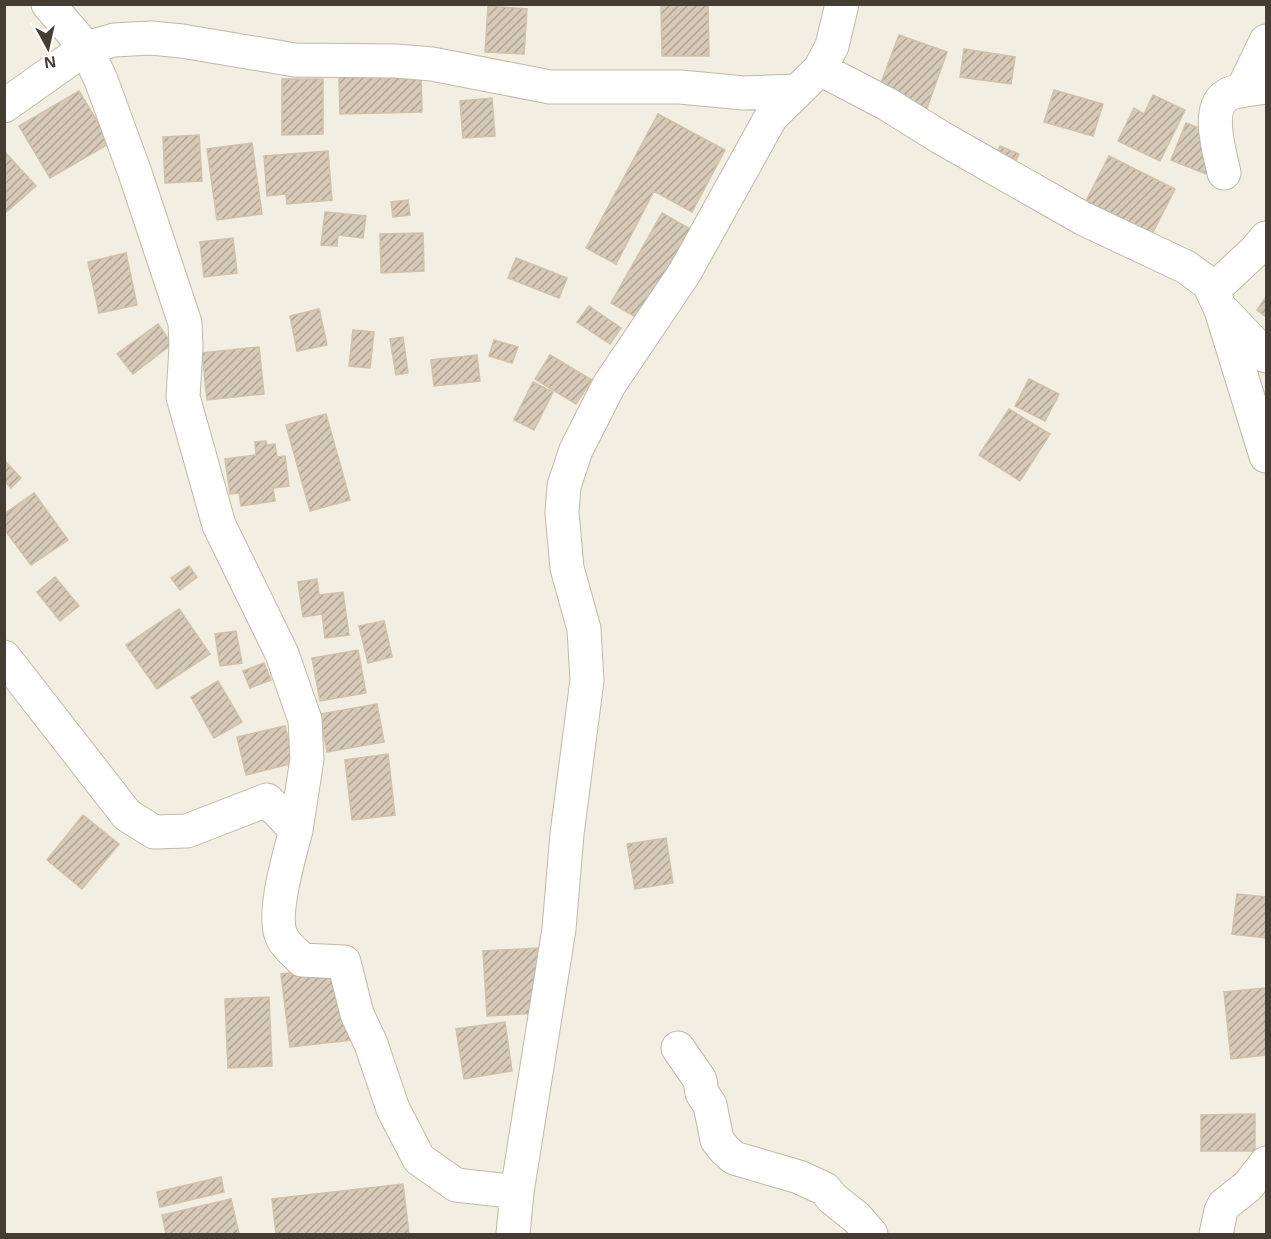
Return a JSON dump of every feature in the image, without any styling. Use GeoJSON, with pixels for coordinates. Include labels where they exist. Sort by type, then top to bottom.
{"type":"FeatureCollection","features":[{"type":"Feature","properties":{"kind":"street"},"geometry":{"type":"LineString","coordinates":[[48,4],[87,48],[135,173],[180,306],[186,347],[183,397],[219,525],[282,654],[305,720],[307,759],[296,830],[284,873],[279,908],[281,938],[302,960],[344,962],[357,1014],[371,1044],[393,1109],[419,1160],[456,1185],[517,1192]]}},
{"type":"Feature","properties":{"kind":"street"},"geometry":{"type":"LineString","coordinates":[[513,1234],[517,1192],[559,929],[567,834],[587,680],[584,629],[567,568],[562,513],[564,486],[576,450],[609,385],[685,272],[771,117],[820,69],[832,46],[842,4]]}},
{"type":"Feature","properties":{"kind":"street"},"geometry":{"type":"LineString","coordinates":[[4,106],[87,48],[114,40],[151,38],[295,60],[396,61],[432,64],[550,87],[680,87],[744,93],[796,91]]}},
{"type":"Feature","properties":{"kind":"street"},"geometry":{"type":"LineString","coordinates":[[1224,173],[1214,121],[1220,100],[1230,93],[1254,89],[1266,41]]}},
{"type":"Feature","properties":{"kind":"street"},"geometry":{"type":"LineString","coordinates":[[820,69],[887,104],[1084,219],[1186,267],[1209,284],[1266,456]]}},
{"type":"Feature","properties":{"kind":"street"},"geometry":{"type":"LineString","coordinates":[[1216,300],[1266,237]]}},
{"type":"Feature","properties":{"kind":"street"},"geometry":{"type":"LineString","coordinates":[[1216,300],[1266,356]]}},
{"type":"Feature","properties":{"kind":"street"},"geometry":{"type":"LineString","coordinates":[[4,657],[127,815],[154,832],[187,831],[267,800],[296,830]]}},
{"type":"Feature","properties":{"kind":"street"},"geometry":{"type":"LineString","coordinates":[[678,1048],[700,1080],[702,1093],[710,1105],[717,1140],[725,1150],[734,1158],[799,1177],[825,1189],[871,1234]]}},
{"type":"Feature","properties":{"kind":"street"},"geometry":{"type":"LineString","coordinates":[[1216,1234],[1224,1205],[1248,1186],[1266,1163]]}},
{"type":"Feature","properties":{"kind":"building"},"geometry":{"type":"Polygon","coordinates":[[[661,4],[708,4],[709,56],[662,56],[661,4]]]}},
{"type":"Feature","properties":{"kind":"building"},"geometry":{"type":"Polygon","coordinates":[[[488,6],[527,9],[524,54],[485,52],[488,6]]]}},
{"type":"Feature","properties":{"kind":"building"},"geometry":{"type":"Polygon","coordinates":[[[899,35],[947,52],[927,108],[878,91],[899,35]]]}},
{"type":"Feature","properties":{"kind":"building"},"geometry":{"type":"Polygon","coordinates":[[[964,49],[1015,57],[1011,84],[960,77],[964,49]]]}},
{"type":"Feature","properties":{"kind":"building"},"geometry":{"type":"Polygon","coordinates":[[[421,74],[422,112],[340,114],[339,77],[421,74]]]}},
{"type":"Feature","properties":{"kind":"building"},"geometry":{"type":"Polygon","coordinates":[[[282,79],[323,79],[323,134],[282,135],[282,79]]]}},
{"type":"Feature","properties":{"kind":"building"},"geometry":{"type":"Polygon","coordinates":[[[1054,90],[1103,104],[1093,136],[1044,122],[1054,90]]]}},
{"type":"Feature","properties":{"kind":"building"},"geometry":{"type":"Polygon","coordinates":[[[79,91],[110,143],[50,178],[19,126],[79,91]]]}},
{"type":"Feature","properties":{"kind":"building"},"geometry":{"type":"Polygon","coordinates":[[[1153,95],[1185,110],[1160,161],[1118,141],[1134,108],[1144,114],[1153,95]]]}},
{"type":"Feature","properties":{"kind":"building"},"geometry":{"type":"Polygon","coordinates":[[[492,98],[495,136],[463,138],[460,101],[492,98]]]}},
{"type":"Feature","properties":{"kind":"building"},"geometry":{"type":"Polygon","coordinates":[[[658,114],[725,150],[692,212],[654,191],[616,264],[586,248],[658,114]]]}},
{"type":"Feature","properties":{"kind":"building"},"geometry":{"type":"Polygon","coordinates":[[[1186,123],[1212,133],[1217,148],[1206,174],[1171,160],[1186,123]]]}},
{"type":"Feature","properties":{"kind":"building"},"geometry":{"type":"Polygon","coordinates":[[[199,135],[202,181],[165,183],[163,137],[199,135]]]}},
{"type":"Feature","properties":{"kind":"building"},"geometry":{"type":"Polygon","coordinates":[[[252,143],[262,214],[217,220],[207,149],[252,143]]]}},
{"type":"Feature","properties":{"kind":"building"},"geometry":{"type":"Polygon","coordinates":[[[1000,146],[1019,154],[1011,171],[992,163],[1000,146]]]}},
{"type":"Feature","properties":{"kind":"building"},"geometry":{"type":"Polygon","coordinates":[[[4,151],[36,186],[4,214],[4,151]]]}},
{"type":"Feature","properties":{"kind":"building"},"geometry":{"type":"Polygon","coordinates":[[[328,151],[332,200],[287,204],[286,194],[267,196],[264,156],[328,151]]]}},
{"type":"Feature","properties":{"kind":"building"},"geometry":{"type":"Polygon","coordinates":[[[1109,156],[1175,189],[1152,234],[1086,201],[1109,156]]]}},
{"type":"Feature","properties":{"kind":"building"},"geometry":{"type":"Polygon","coordinates":[[[408,200],[410,215],[393,217],[391,202],[408,200]]]}},
{"type":"Feature","properties":{"kind":"building"},"geometry":{"type":"Polygon","coordinates":[[[325,212],[366,216],[363,238],[338,235],[337,246],[321,245],[325,212]]]}},
{"type":"Feature","properties":{"kind":"building"},"geometry":{"type":"Polygon","coordinates":[[[662,213],[692,230],[641,320],[611,303],[662,213]]]}},
{"type":"Feature","properties":{"kind":"building"},"geometry":{"type":"Polygon","coordinates":[[[423,233],[424,271],[381,273],[380,234],[423,233]]]}},
{"type":"Feature","properties":{"kind":"building"},"geometry":{"type":"Polygon","coordinates":[[[233,238],[237,273],[204,277],[200,242],[233,238]]]}},
{"type":"Feature","properties":{"kind":"building"},"geometry":{"type":"Polygon","coordinates":[[[126,253],[137,305],[99,313],[88,262],[126,253]]]}},
{"type":"Feature","properties":{"kind":"building"},"geometry":{"type":"Polygon","coordinates":[[[516,258],[567,278],[559,298],[508,278],[516,258]]]}},
{"type":"Feature","properties":{"kind":"building"},"geometry":{"type":"Polygon","coordinates":[[[1266,297],[1266,317],[1257,310],[1266,297]]]}},
{"type":"Feature","properties":{"kind":"building"},"geometry":{"type":"Polygon","coordinates":[[[589,306],[621,328],[610,344],[577,322],[589,306]]]}},
{"type":"Feature","properties":{"kind":"building"},"geometry":{"type":"Polygon","coordinates":[[[319,309],[327,345],[297,351],[290,316],[319,309]]]}},
{"type":"Feature","properties":{"kind":"building"},"geometry":{"type":"Polygon","coordinates":[[[158,324],[172,344],[133,374],[117,354],[158,324]]]}},
{"type":"Feature","properties":{"kind":"building"},"geometry":{"type":"Polygon","coordinates":[[[353,330],[374,332],[370,368],[349,366],[353,330]]]}},
{"type":"Feature","properties":{"kind":"building"},"geometry":{"type":"Polygon","coordinates":[[[403,337],[408,373],[396,375],[390,339],[403,337]]]}},
{"type":"Feature","properties":{"kind":"building"},"geometry":{"type":"Polygon","coordinates":[[[494,340],[518,347],[512,363],[489,356],[494,340]]]}},
{"type":"Feature","properties":{"kind":"building"},"geometry":{"type":"Polygon","coordinates":[[[259,347],[264,394],[207,400],[202,353],[259,347]]]}},
{"type":"Feature","properties":{"kind":"building"},"geometry":{"type":"Polygon","coordinates":[[[477,355],[480,381],[434,386],[431,360],[477,355]]]}},
{"type":"Feature","properties":{"kind":"building"},"geometry":{"type":"Polygon","coordinates":[[[550,355],[592,380],[576,404],[535,379],[550,355]]]}},
{"type":"Feature","properties":{"kind":"building"},"geometry":{"type":"Polygon","coordinates":[[[1029,379],[1059,394],[1045,421],[1015,406],[1029,379]]]}},
{"type":"Feature","properties":{"kind":"building"},"geometry":{"type":"Polygon","coordinates":[[[533,382],[553,392],[534,430],[514,420],[533,382]]]}},
{"type":"Feature","properties":{"kind":"building"},"geometry":{"type":"Polygon","coordinates":[[[1009,409],[1050,434],[1020,481],[979,455],[1009,409]]]}},
{"type":"Feature","properties":{"kind":"building"},"geometry":{"type":"Polygon","coordinates":[[[326,414],[350,500],[310,511],[286,425],[326,414]]]}},
{"type":"Feature","properties":{"kind":"building"},"geometry":{"type":"Polygon","coordinates":[[[266,441],[267,445],[275,444],[277,457],[285,456],[289,486],[273,488],[275,501],[241,506],[239,493],[230,494],[225,459],[256,455],[255,442],[266,441]]]}},
{"type":"Feature","properties":{"kind":"building"},"geometry":{"type":"Polygon","coordinates":[[[4,460],[21,478],[11,488],[4,481],[4,460]]]}},
{"type":"Feature","properties":{"kind":"building"},"geometry":{"type":"Polygon","coordinates":[[[34,493],[68,540],[31,565],[4,529],[4,514],[34,493]]]}},
{"type":"Feature","properties":{"kind":"building"},"geometry":{"type":"Polygon","coordinates":[[[189,566],[197,577],[180,590],[171,578],[189,566]]]}},
{"type":"Feature","properties":{"kind":"building"},"geometry":{"type":"Polygon","coordinates":[[[55,577],[79,606],[60,621],[37,592],[55,577]]]}},
{"type":"Feature","properties":{"kind":"building"},"geometry":{"type":"Polygon","coordinates":[[[317,579],[319,595],[343,592],[349,635],[325,638],[322,614],[303,617],[298,582],[317,579]]]}},
{"type":"Feature","properties":{"kind":"building"},"geometry":{"type":"Polygon","coordinates":[[[179,609],[210,654],[157,689],[126,645],[179,609]]]}},
{"type":"Feature","properties":{"kind":"building"},"geometry":{"type":"Polygon","coordinates":[[[384,621],[392,657],[368,663],[359,626],[384,621]]]}},
{"type":"Feature","properties":{"kind":"building"},"geometry":{"type":"Polygon","coordinates":[[[236,631],[242,663],[220,666],[215,634],[236,631]]]}},
{"type":"Feature","properties":{"kind":"building"},"geometry":{"type":"Polygon","coordinates":[[[358,650],[366,693],[320,701],[312,658],[358,650]]]}},
{"type":"Feature","properties":{"kind":"building"},"geometry":{"type":"Polygon","coordinates":[[[264,663],[271,680],[250,688],[243,671],[264,663]]]}},
{"type":"Feature","properties":{"kind":"building"},"geometry":{"type":"Polygon","coordinates":[[[218,681],[242,722],[214,738],[191,697],[218,681]]]}},
{"type":"Feature","properties":{"kind":"building"},"geometry":{"type":"Polygon","coordinates":[[[377,704],[384,742],[327,752],[320,714],[377,704]]]}},
{"type":"Feature","properties":{"kind":"building"},"geometry":{"type":"Polygon","coordinates":[[[285,726],[294,763],[246,775],[237,737],[285,726]]]}},
{"type":"Feature","properties":{"kind":"building"},"geometry":{"type":"Polygon","coordinates":[[[388,754],[395,815],[352,820],[345,760],[388,754]]]}},
{"type":"Feature","properties":{"kind":"building"},"geometry":{"type":"Polygon","coordinates":[[[83,815],[119,844],[82,889],[47,860],[83,815]]]}},
{"type":"Feature","properties":{"kind":"building"},"geometry":{"type":"Polygon","coordinates":[[[666,838],[673,883],[635,889],[627,844],[666,838]]]}},
{"type":"Feature","properties":{"kind":"building"},"geometry":{"type":"Polygon","coordinates":[[[1237,894],[1266,897],[1266,938],[1232,934],[1237,894]]]}},
{"type":"Feature","properties":{"kind":"building"},"geometry":{"type":"Polygon","coordinates":[[[538,948],[542,1013],[487,1016],[483,951],[538,948]]]}},
{"type":"Feature","properties":{"kind":"building"},"geometry":{"type":"Polygon","coordinates":[[[343,967],[352,1040],[290,1047],[281,974],[343,967]]]}},
{"type":"Feature","properties":{"kind":"building"},"geometry":{"type":"Polygon","coordinates":[[[1266,988],[1266,1055],[1231,1059],[1224,992],[1266,988]]]}},
{"type":"Feature","properties":{"kind":"building"},"geometry":{"type":"Polygon","coordinates":[[[269,997],[272,1066],[228,1068],[225,999],[269,997]]]}},
{"type":"Feature","properties":{"kind":"building"},"geometry":{"type":"Polygon","coordinates":[[[505,1022],[512,1071],[464,1079],[456,1029],[505,1022]]]}},
{"type":"Feature","properties":{"kind":"building"},"geometry":{"type":"Polygon","coordinates":[[[1255,1114],[1255,1151],[1201,1151],[1201,1115],[1255,1114]]]}},
{"type":"Feature","properties":{"kind":"building"},"geometry":{"type":"Polygon","coordinates":[[[221,1177],[224,1192],[160,1207],[157,1192],[221,1177]]]}},
{"type":"Feature","properties":{"kind":"building"},"geometry":{"type":"Polygon","coordinates":[[[403,1184],[409,1234],[276,1234],[272,1199],[403,1184]]]}},
{"type":"Feature","properties":{"kind":"building"},"geometry":{"type":"Polygon","coordinates":[[[231,1199],[239,1234],[166,1234],[162,1215],[231,1199]]]}}]}
